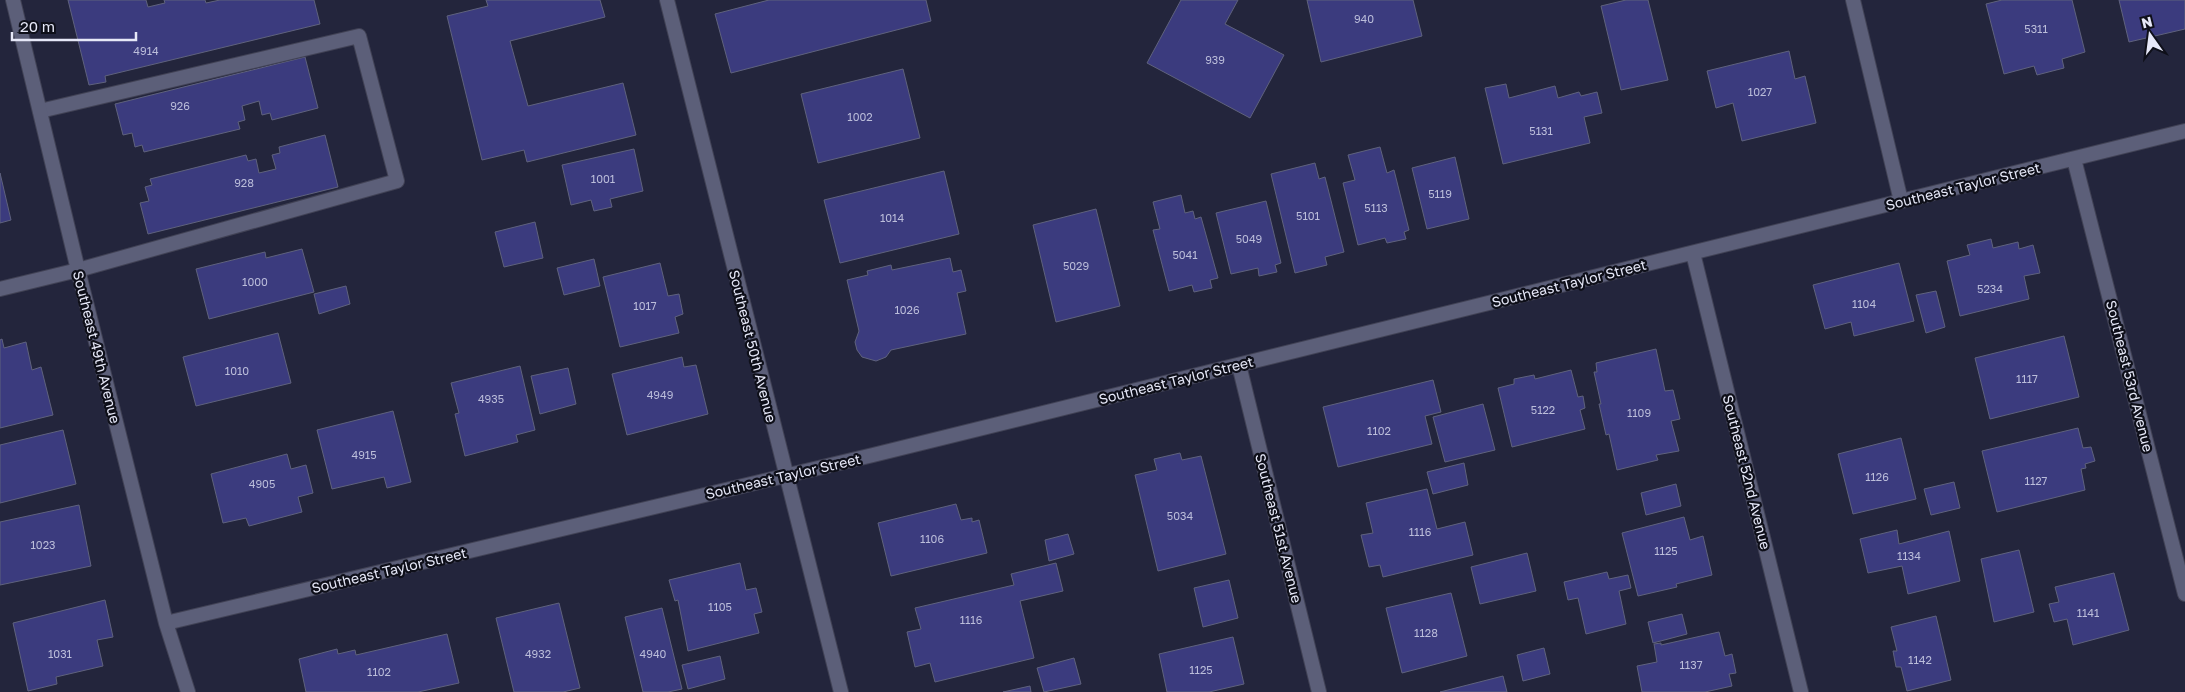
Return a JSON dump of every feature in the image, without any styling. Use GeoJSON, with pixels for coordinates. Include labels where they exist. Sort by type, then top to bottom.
{"type":"FeatureCollection","features":[{"type":"Feature","properties":{"kind":"street","name":"Southeast 49th Avenue"},"geometry":{"type":"LineString","coordinates":[[13,0],[166,623],[188,692]]}},
{"type":"Feature","properties":{"kind":"street","name":"Southeast 50th Avenue"},"geometry":{"type":"LineString","coordinates":[[667,0],[840,692]]}},
{"type":"Feature","properties":{"kind":"street"},"geometry":{"type":"LineString","coordinates":[[1853,0],[1901,201]]}},
{"type":"Feature","properties":{"kind":"street"},"geometry":{"type":"LineString","coordinates":[[0,289],[78,270],[397,181],[359,36],[40,111]]}},
{"type":"Feature","properties":{"kind":"street","name":"Southeast Taylor Street"},"geometry":{"type":"LineString","coordinates":[[166,623],[1239,365],[2185,131]]}},
{"type":"Feature","properties":{"kind":"street","name":"Southeast 53rd Avenue"},"geometry":{"type":"LineString","coordinates":[[2074,159],[2185,594]]}},
{"type":"Feature","properties":{"kind":"street","name":"Southeast 52nd Avenue"},"geometry":{"type":"LineString","coordinates":[[1692,252],[1801,692]]}},
{"type":"Feature","properties":{"kind":"street","name":"Southeast 51st Avenue"},"geometry":{"type":"LineString","coordinates":[[1239,365],[1319,692]]}},
{"type":"Feature","properties":{"kind":"building"},"geometry":{"type":"Polygon","coordinates":[[[68,0],[146,0],[148,7],[165,3],[164,0],[205,0],[206,3],[220,0],[314,0],[320,24],[105,76],[106,82],[89,85],[68,0]]]}},
{"type":"Feature","properties":{"kind":"building"},"geometry":{"type":"Polygon","coordinates":[[[486,0],[600,0],[605,17],[510,41],[528,106],[623,83],[636,135],[527,162],[524,150],[482,160],[447,16],[488,6],[486,0]]]}},
{"type":"Feature","properties":{"kind":"building"},"geometry":{"type":"Polygon","coordinates":[[[769,0],[926,0],[931,21],[731,73],[715,14],[769,0]]]}},
{"type":"Feature","properties":{"kind":"building"},"geometry":{"type":"Polygon","coordinates":[[[1181,0],[1238,0],[1225,24],[1284,55],[1250,118],[1147,63],[1181,0]]]}},
{"type":"Feature","properties":{"kind":"building"},"geometry":{"type":"Polygon","coordinates":[[[1307,0],[1413,0],[1422,36],[1321,62],[1307,0]]]}},
{"type":"Feature","properties":{"kind":"building"},"geometry":{"type":"Polygon","coordinates":[[[1626,0],[1648,0],[1668,80],[1621,90],[1601,6],[1626,0]]]}},
{"type":"Feature","properties":{"kind":"building"},"geometry":{"type":"Polygon","coordinates":[[[2002,0],[2072,0],[2085,52],[2062,59],[2064,68],[2037,75],[2034,66],[2004,74],[1986,4],[2002,0]]]}},
{"type":"Feature","properties":{"kind":"building"},"geometry":{"type":"Polygon","coordinates":[[[2119,0],[2185,0],[2185,29],[2129,42],[2119,0]]]}},
{"type":"Feature","properties":{"kind":"building"},"geometry":{"type":"Polygon","coordinates":[[[1789,51],[1795,79],[1805,76],[1816,123],[1742,141],[1733,103],[1716,108],[1707,71],[1789,51]]]}},
{"type":"Feature","properties":{"kind":"building"},"geometry":{"type":"Polygon","coordinates":[[[305,57],[318,108],[272,120],[270,113],[262,115],[259,101],[242,106],[245,120],[238,122],[240,129],[144,152],[142,145],[135,147],[132,133],[123,135],[115,104],[305,57]]]}},
{"type":"Feature","properties":{"kind":"building"},"geometry":{"type":"Polygon","coordinates":[[[903,69],[920,138],[818,163],[801,94],[903,69]]]}},
{"type":"Feature","properties":{"kind":"building"},"geometry":{"type":"Polygon","coordinates":[[[1506,84],[1509,98],[1555,86],[1558,98],[1579,92],[1581,96],[1597,92],[1602,113],[1584,117],[1590,143],[1503,164],[1485,88],[1506,84]]]}},
{"type":"Feature","properties":{"kind":"building"},"geometry":{"type":"Polygon","coordinates":[[[325,135],[338,187],[148,234],[140,203],[149,201],[145,187],[152,185],[150,179],[246,155],[248,161],[256,159],[259,173],[276,169],[272,155],[280,153],[279,147],[325,135]]]}},
{"type":"Feature","properties":{"kind":"building"},"geometry":{"type":"Polygon","coordinates":[[[1380,147],[1387,173],[1394,170],[1409,230],[1404,232],[1406,239],[1387,243],[1385,238],[1358,245],[1343,183],[1355,180],[1348,155],[1380,147]]]}},
{"type":"Feature","properties":{"kind":"building"},"geometry":{"type":"Polygon","coordinates":[[[634,149],[643,191],[610,199],[612,207],[594,211],[591,200],[571,205],[562,165],[634,149]]]}},
{"type":"Feature","properties":{"kind":"building"},"geometry":{"type":"Polygon","coordinates":[[[1455,157],[1469,219],[1427,229],[1412,168],[1455,157]]]}},
{"type":"Feature","properties":{"kind":"building"},"geometry":{"type":"Polygon","coordinates":[[[1315,163],[1319,179],[1325,177],[1344,252],[1325,257],[1327,265],[1295,273],[1271,174],[1315,163]]]}},
{"type":"Feature","properties":{"kind":"building"},"geometry":{"type":"Polygon","coordinates":[[[944,171],[959,234],[840,263],[824,200],[944,171]]]}},
{"type":"Feature","properties":{"kind":"building"},"geometry":{"type":"Polygon","coordinates":[[[0,173],[11,220],[0,223],[0,173]]]}},
{"type":"Feature","properties":{"kind":"building"},"geometry":{"type":"Polygon","coordinates":[[[1181,195],[1185,213],[1193,211],[1195,219],[1201,217],[1218,278],[1210,280],[1212,288],[1194,292],[1192,285],[1169,291],[1153,230],[1160,229],[1153,202],[1181,195]]]}},
{"type":"Feature","properties":{"kind":"building"},"geometry":{"type":"Polygon","coordinates":[[[1266,201],[1281,263],[1275,265],[1277,272],[1259,276],[1258,268],[1231,274],[1216,213],[1266,201]]]}},
{"type":"Feature","properties":{"kind":"building"},"geometry":{"type":"Polygon","coordinates":[[[1096,209],[1120,306],[1056,322],[1033,225],[1096,209]]]}},
{"type":"Feature","properties":{"kind":"building"},"geometry":{"type":"Polygon","coordinates":[[[535,222],[543,258],[504,267],[495,232],[535,222]]]}},
{"type":"Feature","properties":{"kind":"building"},"geometry":{"type":"Polygon","coordinates":[[[1991,239],[1993,248],[2018,242],[2019,249],[2033,245],[2040,273],[2024,276],[2029,299],[1960,316],[1947,261],[1970,255],[1967,245],[1991,239]]]}},
{"type":"Feature","properties":{"kind":"building"},"geometry":{"type":"Polygon","coordinates":[[[302,249],[314,292],[209,319],[196,269],[265,252],[266,258],[302,249]]]}},
{"type":"Feature","properties":{"kind":"building"},"geometry":{"type":"Polygon","coordinates":[[[950,258],[953,272],[961,270],[966,291],[957,293],[966,334],[891,350],[886,357],[876,361],[862,357],[857,350],[855,342],[859,331],[847,280],[868,275],[867,271],[891,265],[892,270],[950,258]]]}},
{"type":"Feature","properties":{"kind":"building"},"geometry":{"type":"Polygon","coordinates":[[[594,259],[600,286],[564,295],[557,268],[594,259]]]}},
{"type":"Feature","properties":{"kind":"building"},"geometry":{"type":"Polygon","coordinates":[[[660,263],[668,296],[679,294],[683,314],[675,317],[679,333],[620,347],[603,277],[660,263]]]}},
{"type":"Feature","properties":{"kind":"building"},"geometry":{"type":"Polygon","coordinates":[[[1899,263],[1914,321],[1854,336],[1851,322],[1825,329],[1813,285],[1899,263]]]}},
{"type":"Feature","properties":{"kind":"building"},"geometry":{"type":"Polygon","coordinates":[[[346,286],[350,304],[319,314],[314,294],[346,286]]]}},
{"type":"Feature","properties":{"kind":"building"},"geometry":{"type":"Polygon","coordinates":[[[1936,291],[1945,327],[1926,333],[1916,295],[1936,291]]]}},
{"type":"Feature","properties":{"kind":"building"},"geometry":{"type":"Polygon","coordinates":[[[278,333],[291,383],[196,406],[183,357],[278,333]]]}},
{"type":"Feature","properties":{"kind":"building"},"geometry":{"type":"Polygon","coordinates":[[[2064,336],[2079,397],[1990,419],[1975,358],[2064,336]]]}},
{"type":"Feature","properties":{"kind":"building"},"geometry":{"type":"Polygon","coordinates":[[[2,339],[4,348],[26,342],[32,370],[41,367],[53,415],[0,428],[0,340],[2,339]]]}},
{"type":"Feature","properties":{"kind":"building"},"geometry":{"type":"Polygon","coordinates":[[[1656,349],[1665,391],[1673,390],[1680,419],[1671,421],[1679,451],[1656,455],[1658,460],[1617,470],[1609,434],[1606,435],[1599,404],[1601,404],[1594,372],[1597,372],[1596,363],[1656,349]]]}},
{"type":"Feature","properties":{"kind":"building"},"geometry":{"type":"Polygon","coordinates":[[[682,357],[684,367],[696,365],[708,414],[627,435],[612,374],[682,357]]]}},
{"type":"Feature","properties":{"kind":"building"},"geometry":{"type":"Polygon","coordinates":[[[520,366],[535,430],[516,435],[518,442],[465,456],[455,414],[459,413],[451,383],[520,366]]]}},
{"type":"Feature","properties":{"kind":"building"},"geometry":{"type":"Polygon","coordinates":[[[568,368],[576,404],[540,414],[531,376],[568,368]]]}},
{"type":"Feature","properties":{"kind":"building"},"geometry":{"type":"Polygon","coordinates":[[[1571,370],[1578,397],[1583,396],[1585,408],[1580,410],[1585,429],[1512,447],[1498,388],[1514,384],[1514,379],[1534,375],[1535,379],[1571,370]]]}},
{"type":"Feature","properties":{"kind":"building"},"geometry":{"type":"Polygon","coordinates":[[[1433,380],[1441,412],[1425,416],[1432,444],[1338,467],[1323,407],[1433,380]]]}},
{"type":"Feature","properties":{"kind":"building"},"geometry":{"type":"Polygon","coordinates":[[[1483,404],[1495,450],[1445,462],[1433,417],[1483,404]]]}},
{"type":"Feature","properties":{"kind":"building"},"geometry":{"type":"Polygon","coordinates":[[[393,411],[411,482],[387,488],[384,477],[332,489],[317,430],[393,411]]]}},
{"type":"Feature","properties":{"kind":"building"},"geometry":{"type":"Polygon","coordinates":[[[2078,428],[2083,448],[2091,447],[2095,461],[2085,464],[2086,468],[2081,469],[2085,490],[1997,512],[1982,451],[2078,428]]]}},
{"type":"Feature","properties":{"kind":"building"},"geometry":{"type":"Polygon","coordinates":[[[63,430],[76,484],[0,503],[0,445],[63,430]]]}},
{"type":"Feature","properties":{"kind":"building"},"geometry":{"type":"Polygon","coordinates":[[[1901,438],[1916,499],[1853,514],[1838,454],[1901,438]]]}},
{"type":"Feature","properties":{"kind":"building"},"geometry":{"type":"Polygon","coordinates":[[[1180,453],[1182,460],[1201,456],[1226,554],[1158,571],[1135,475],[1157,470],[1154,459],[1180,453]]]}},
{"type":"Feature","properties":{"kind":"building"},"geometry":{"type":"Polygon","coordinates":[[[287,454],[291,469],[306,465],[313,493],[298,497],[302,512],[249,526],[246,518],[223,523],[211,474],[287,454]]]}},
{"type":"Feature","properties":{"kind":"building"},"geometry":{"type":"Polygon","coordinates":[[[1464,463],[1468,485],[1433,494],[1427,472],[1464,463]]]}},
{"type":"Feature","properties":{"kind":"building"},"geometry":{"type":"Polygon","coordinates":[[[1954,482],[1960,508],[1931,515],[1924,489],[1954,482]]]}},
{"type":"Feature","properties":{"kind":"building"},"geometry":{"type":"Polygon","coordinates":[[[1676,484],[1681,506],[1646,515],[1641,493],[1676,484]]]}},
{"type":"Feature","properties":{"kind":"building"},"geometry":{"type":"Polygon","coordinates":[[[1427,489],[1437,529],[1465,522],[1473,555],[1383,577],[1380,565],[1369,567],[1361,535],[1373,533],[1366,503],[1427,489]]]}},
{"type":"Feature","properties":{"kind":"building"},"geometry":{"type":"Polygon","coordinates":[[[956,504],[961,520],[972,518],[972,522],[979,520],[987,553],[891,576],[878,523],[956,504]]]}},
{"type":"Feature","properties":{"kind":"building"},"geometry":{"type":"Polygon","coordinates":[[[79,505],[91,566],[0,585],[0,522],[79,505]]]}},
{"type":"Feature","properties":{"kind":"building"},"geometry":{"type":"Polygon","coordinates":[[[1684,517],[1690,540],[1703,536],[1712,575],[1676,584],[1677,587],[1638,596],[1622,533],[1684,517]]]}},
{"type":"Feature","properties":{"kind":"building"},"geometry":{"type":"Polygon","coordinates":[[[1897,530],[1899,544],[1949,531],[1960,581],[1908,594],[1902,566],[1868,573],[1860,539],[1897,530]]]}},
{"type":"Feature","properties":{"kind":"building"},"geometry":{"type":"Polygon","coordinates":[[[1068,534],[1074,554],[1049,561],[1045,540],[1068,534]]]}},
{"type":"Feature","properties":{"kind":"building"},"geometry":{"type":"Polygon","coordinates":[[[2019,550],[2034,612],[1994,622],[1981,559],[2019,550]]]}},
{"type":"Feature","properties":{"kind":"building"},"geometry":{"type":"Polygon","coordinates":[[[1527,553],[1536,591],[1480,604],[1471,567],[1527,553]]]}},
{"type":"Feature","properties":{"kind":"building"},"geometry":{"type":"Polygon","coordinates":[[[740,563],[746,590],[756,588],[762,612],[754,614],[759,633],[688,651],[678,600],[675,601],[669,580],[740,563]]]}},
{"type":"Feature","properties":{"kind":"building"},"geometry":{"type":"Polygon","coordinates":[[[1056,563],[1063,591],[1020,601],[1034,658],[935,682],[930,663],[915,667],[907,632],[921,629],[915,608],[1014,585],[1011,574],[1056,563]]]}},
{"type":"Feature","properties":{"kind":"building"},"geometry":{"type":"Polygon","coordinates":[[[1607,572],[1609,579],[1628,575],[1631,588],[1619,591],[1626,624],[1586,634],[1578,598],[1568,600],[1564,582],[1607,572]]]}},
{"type":"Feature","properties":{"kind":"building"},"geometry":{"type":"Polygon","coordinates":[[[2114,573],[2129,630],[2073,645],[2067,619],[2054,622],[2049,604],[2059,602],[2055,587],[2114,573]]]}},
{"type":"Feature","properties":{"kind":"building"},"geometry":{"type":"Polygon","coordinates":[[[1229,580],[1238,618],[1203,627],[1194,588],[1229,580]]]}},
{"type":"Feature","properties":{"kind":"building"},"geometry":{"type":"Polygon","coordinates":[[[1451,593],[1467,656],[1402,673],[1386,608],[1451,593]]]}},
{"type":"Feature","properties":{"kind":"building"},"geometry":{"type":"Polygon","coordinates":[[[105,600],[113,637],[97,640],[103,666],[56,677],[57,684],[28,691],[13,623],[105,600]]]}},
{"type":"Feature","properties":{"kind":"building"},"geometry":{"type":"Polygon","coordinates":[[[559,603],[580,688],[563,692],[514,692],[496,618],[559,603]]]}},
{"type":"Feature","properties":{"kind":"building"},"geometry":{"type":"Polygon","coordinates":[[[662,608],[682,689],[668,692],[643,692],[625,617],[662,608]]]}},
{"type":"Feature","properties":{"kind":"building"},"geometry":{"type":"Polygon","coordinates":[[[1682,614],[1687,634],[1653,643],[1648,622],[1682,614]]]}},
{"type":"Feature","properties":{"kind":"building"},"geometry":{"type":"Polygon","coordinates":[[[1936,616],[1951,680],[1907,691],[1901,667],[1896,667],[1893,651],[1897,651],[1891,627],[1936,616]]]}},
{"type":"Feature","properties":{"kind":"building"},"geometry":{"type":"Polygon","coordinates":[[[1719,632],[1725,656],[1732,654],[1736,673],[1729,674],[1732,686],[1705,692],[1642,692],[1637,666],[1657,662],[1654,644],[1661,643],[1661,645],[1719,632]]]}},
{"type":"Feature","properties":{"kind":"building"},"geometry":{"type":"Polygon","coordinates":[[[447,634],[459,683],[418,692],[306,692],[299,659],[337,649],[338,654],[355,650],[356,655],[447,634]]]}},
{"type":"Feature","properties":{"kind":"building"},"geometry":{"type":"Polygon","coordinates":[[[1233,637],[1244,684],[1209,692],[1167,692],[1159,654],[1233,637]]]}},
{"type":"Feature","properties":{"kind":"building"},"geometry":{"type":"Polygon","coordinates":[[[1544,648],[1550,674],[1523,681],[1517,655],[1544,648]]]}},
{"type":"Feature","properties":{"kind":"building"},"geometry":{"type":"Polygon","coordinates":[[[720,656],[725,679],[688,689],[682,665],[720,656]]]}},
{"type":"Feature","properties":{"kind":"building"},"geometry":{"type":"Polygon","coordinates":[[[1074,658],[1081,684],[1044,692],[1037,668],[1074,658]]]}},
{"type":"Feature","properties":{"kind":"building"},"geometry":{"type":"Polygon","coordinates":[[[1503,676],[1507,692],[1440,692],[1503,676]]]}},
{"type":"Feature","properties":{"kind":"building"},"geometry":{"type":"Polygon","coordinates":[[[1030,686],[1031,692],[1003,692],[1030,686]]]}}]}
